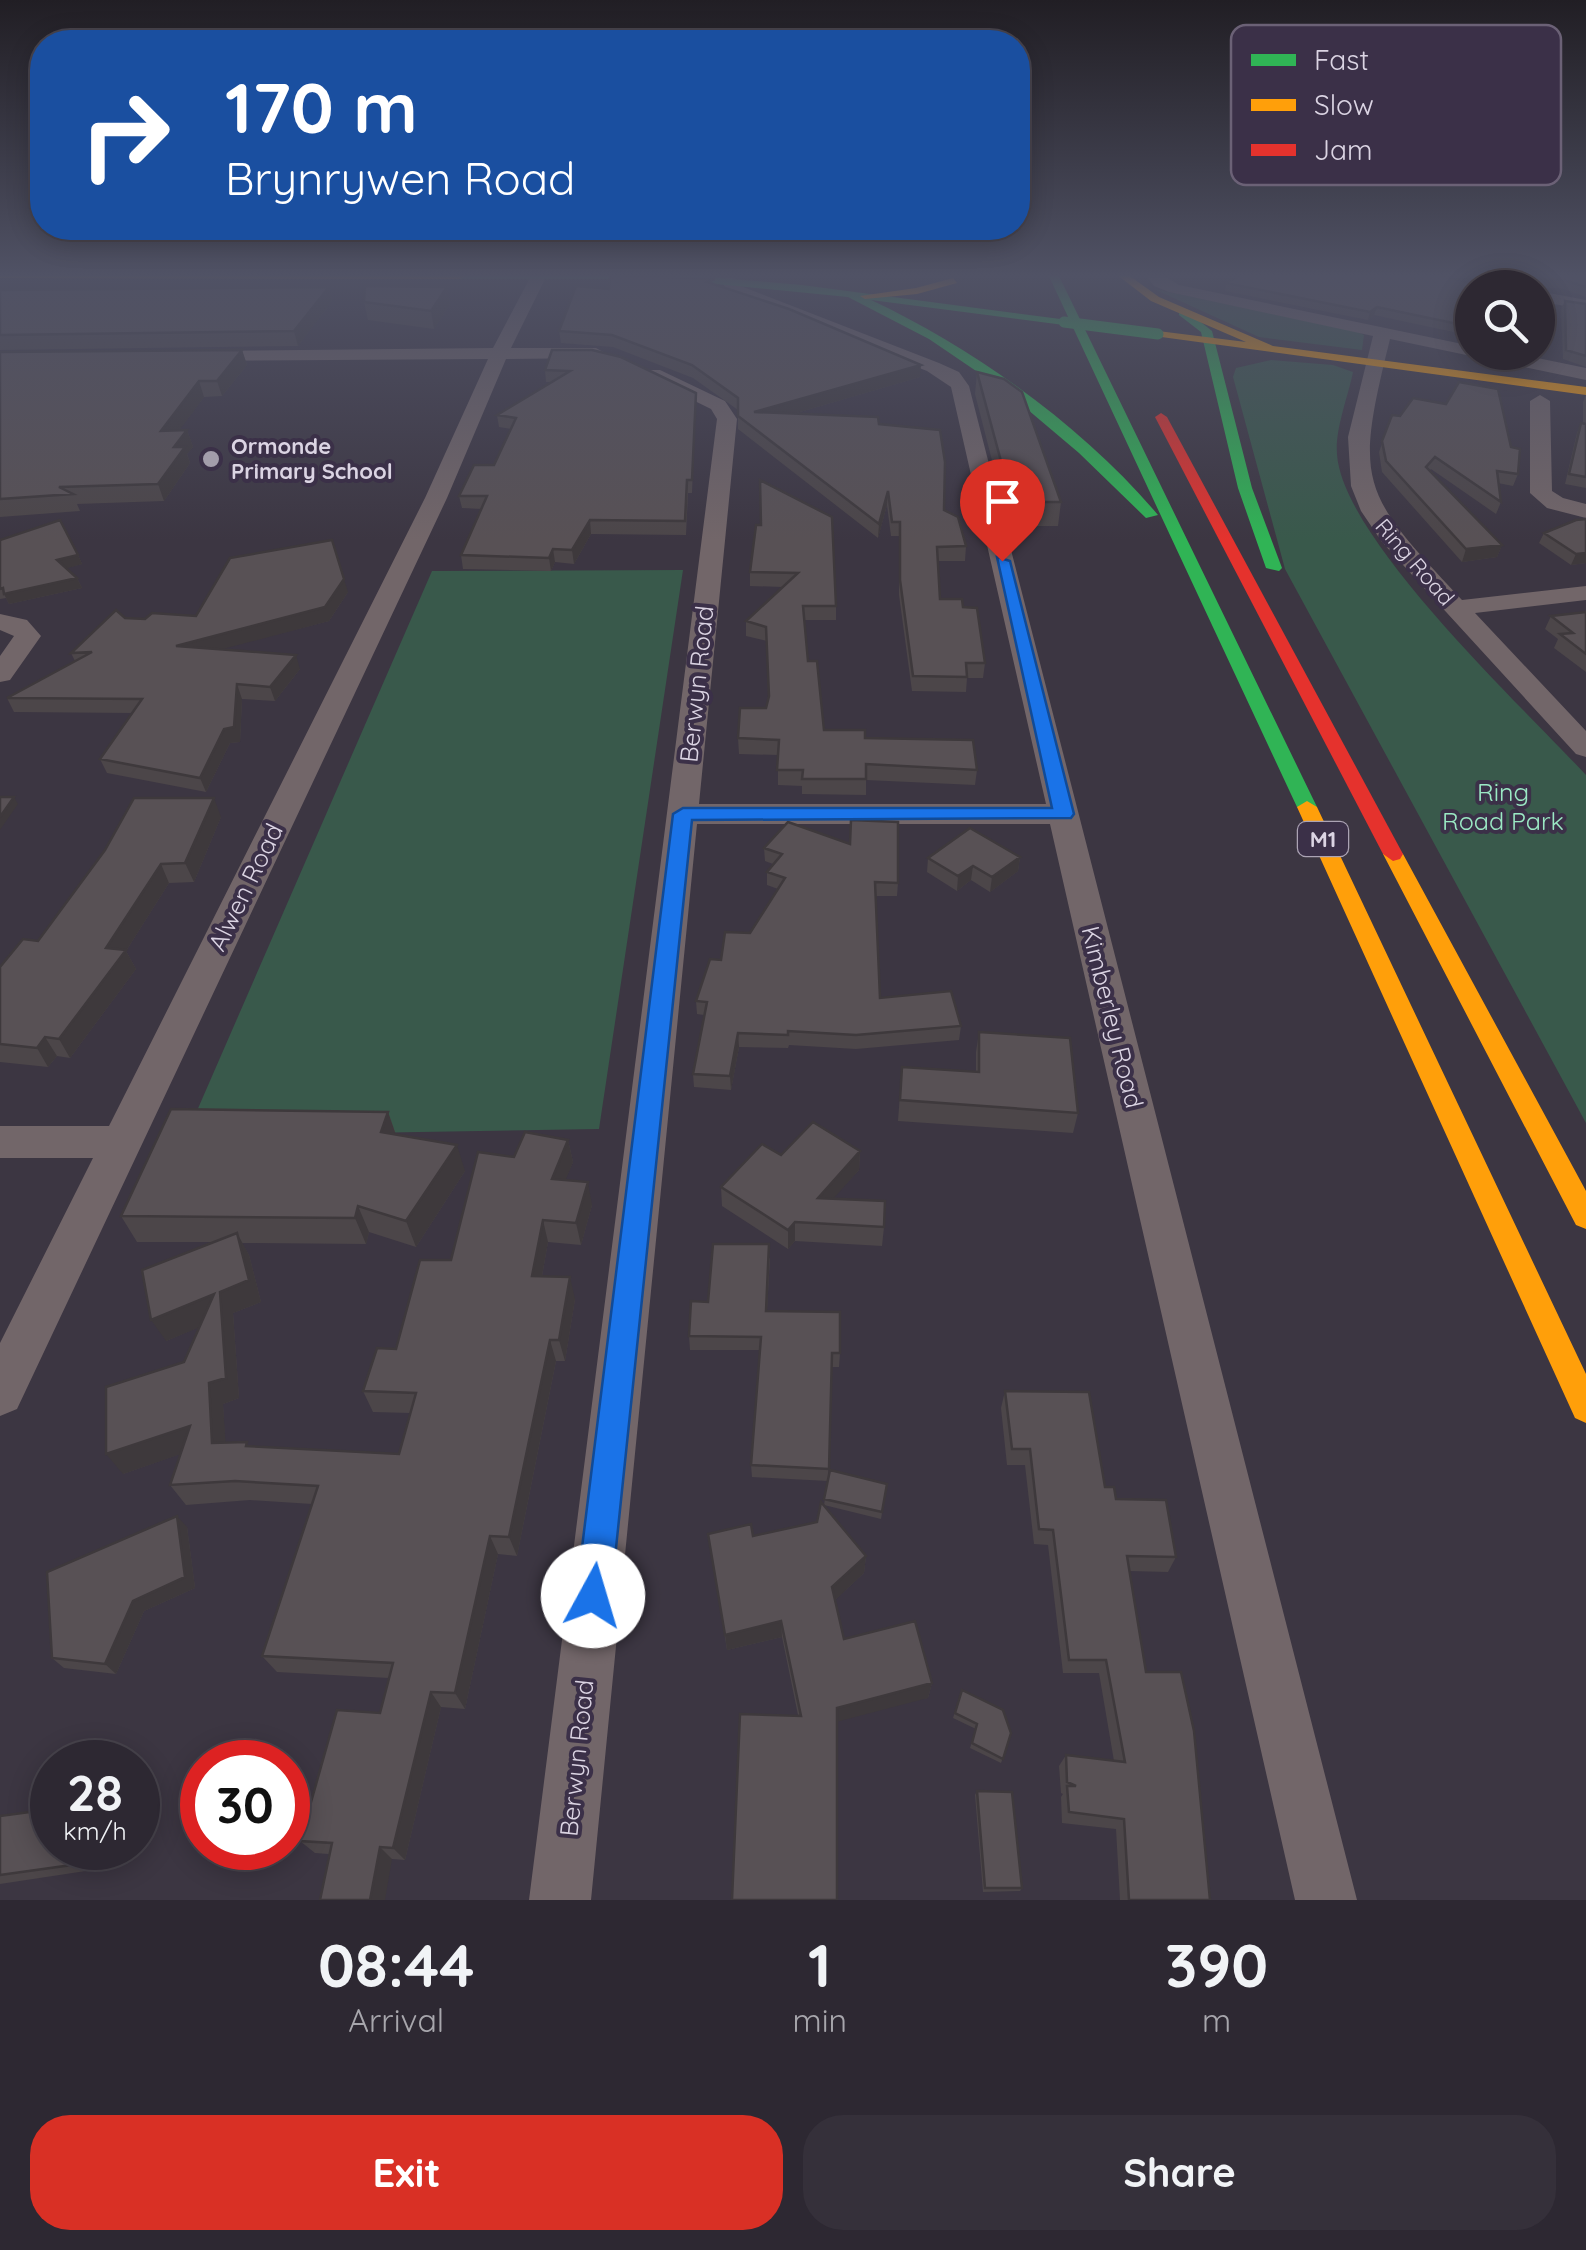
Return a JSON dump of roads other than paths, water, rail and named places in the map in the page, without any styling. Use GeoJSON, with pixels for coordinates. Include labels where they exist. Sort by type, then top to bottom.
{"type":"FeatureCollection","features":[{"type":"Feature","properties":{"kind":"main road"},"geometry":{"type":"LineString","coordinates":[[970,363],[1092,452],[1138,504],[1183,542]]}},
{"type":"Feature","properties":{"kind":"main road","name":"M1"},"geometry":{"type":"LineString","coordinates":[[1096,363],[1276,736],[1458,1138],[1586,1408]]}},
{"type":"Feature","properties":{"kind":"main road"},"geometry":{"type":"LineString","coordinates":[[1213,363],[1258,529],[1284,588]]}},
{"type":"Feature","properties":{"kind":"main road"},"geometry":{"type":"LineString","coordinates":[[1219,387],[1225,370],[1234,363]]}},
{"type":"Feature","properties":{"kind":"main road"},"geometry":{"type":"LineString","coordinates":[[1367,363],[1586,391]]}},
{"type":"Feature","properties":{"kind":"main road","name":"M1"},"geometry":{"type":"LineString","coordinates":[[1150,396],[1586,1217]]}},
{"type":"Feature","properties":{"kind":"main road"},"geometry":{"type":"LineString","coordinates":[[1300,630],[1311,698]]}},
{"type":"Feature","properties":{"kind":"street"},"geometry":{"type":"LineString","coordinates":[[484,363],[500,363]]}},
{"type":"Feature","properties":{"kind":"street","name":"Berwyn Road"},"geometry":{"type":"LineString","coordinates":[[500,363],[505,363]]}},
{"type":"Feature","properties":{"kind":"street","name":"Alwen Road"},"geometry":{"type":"LineString","coordinates":[[0,1393],[500,363]]}},
{"type":"Feature","properties":{"kind":"street","name":"Berwyn Road"},"geometry":{"type":"LineString","coordinates":[[560,1900],[726,413],[709,400],[627,363]]}},
{"type":"Feature","properties":{"kind":"street","name":"Kimberley Road"},"geometry":{"type":"LineString","coordinates":[[922,363],[958,382],[1326,1900]]}},
{"type":"Feature","properties":{"kind":"street","name":"Ring Road"},"geometry":{"type":"LineString","coordinates":[[1376,364],[1356,451],[1362,494],[1390,537],[1586,748]]}},
{"type":"Feature","properties":{"kind":"street"},"geometry":{"type":"LineString","coordinates":[[1555,368],[1586,374]]}},
{"type":"Feature","properties":{"kind":"street"},"geometry":{"type":"LineString","coordinates":[[1540,401],[1542,493],[1554,503],[1586,511]]}},
{"type":"Feature","properties":{"kind":"street"},"geometry":{"type":"LineString","coordinates":[[1455,608],[1586,593]]}},
{"type":"Feature","properties":{"kind":"street"},"geometry":{"type":"LineString","coordinates":[[0,622],[24,628],[28,636],[0,674]]}},
{"type":"Feature","properties":{"kind":"street"},"geometry":{"type":"LineString","coordinates":[[683,814],[1064,814]]}},
{"type":"Feature","properties":{"kind":"street"},"geometry":{"type":"LineString","coordinates":[[0,1142],[121,1142]]}},
{"type":"Feature","properties":{"kind":"place","name":"Ormonde Primary School"},"geometry":{"type":"Point","coordinates":[211,459]}},
{"type":"Feature","properties":{"kind":"park label","name":"Ring Road Park"},"geometry":{"type":"Point","coordinates":[1503,806]}}]}
